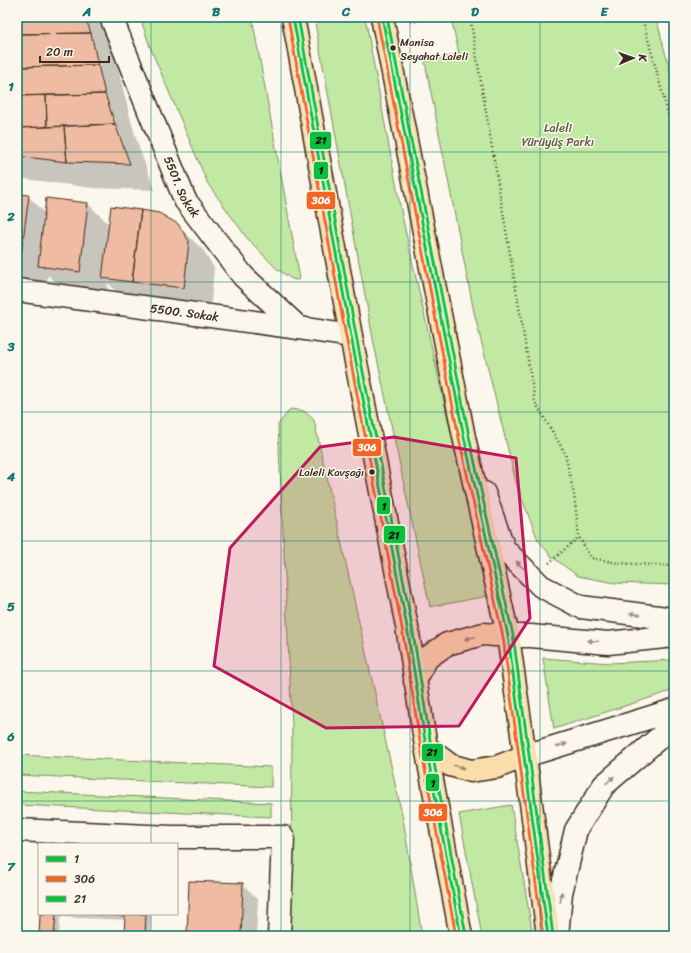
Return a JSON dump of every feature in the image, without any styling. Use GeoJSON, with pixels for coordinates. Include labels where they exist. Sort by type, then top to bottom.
{"type":"FeatureCollection","features":[{"type":"Feature","properties":{"kind":"highway"},"geometry":{"type":"LineString","coordinates":[[293,17],[351,336],[407,627],[426,747],[461,936]]}},
{"type":"Feature","properties":{"kind":"highway"},"geometry":{"type":"LineString","coordinates":[[382,17],[464,437],[508,636],[548,936]]}},
{"type":"Feature","properties":{"kind":"highway"},"geometry":{"type":"LineString","coordinates":[[415,681],[427,658],[447,644],[483,634],[508,636]]}},
{"type":"Feature","properties":{"kind":"highway"},"geometry":{"type":"LineString","coordinates":[[426,747],[450,764],[472,771],[497,767],[525,756]]}},
{"type":"Feature","properties":{"kind":"street","name":"5501. Sokak"},"geometry":{"type":"LineString","coordinates":[[111,17],[185,200],[243,276],[299,328]]}},
{"type":"Feature","properties":{"kind":"street","name":"5500. Sokak"},"geometry":{"type":"LineString","coordinates":[[17,290],[351,336]]}},
{"type":"Feature","properties":{"kind":"street"},"geometry":{"type":"LineString","coordinates":[[464,437],[504,549],[541,586],[581,607],[674,619]]}},
{"type":"Feature","properties":{"kind":"street"},"geometry":{"type":"LineString","coordinates":[[508,636],[531,636],[608,642],[674,636]]}},
{"type":"Feature","properties":{"kind":"street"},"geometry":{"type":"LineString","coordinates":[[525,756],[674,710]]}},
{"type":"Feature","properties":{"kind":"street"},"geometry":{"type":"LineString","coordinates":[[557,936],[561,893],[576,830],[604,785],[674,724]]}},
{"type":"Feature","properties":{"kind":"street"},"geometry":{"type":"LineString","coordinates":[[17,830],[172,837],[282,837],[279,936]]}},
{"type":"Feature","properties":{"kind":"path"},"geometry":{"type":"LineString","coordinates":[[411,22],[435,17]]}},
{"type":"Feature","properties":{"kind":"path"},"geometry":{"type":"LineString","coordinates":[[470,17],[535,402],[565,453],[574,495],[579,537],[591,558],[618,563],[674,566]]}},
{"type":"Feature","properties":{"kind":"path"},"geometry":{"type":"LineString","coordinates":[[642,17],[674,136]]}},
{"type":"Feature","properties":{"kind":"path"},"geometry":{"type":"LineString","coordinates":[[549,563],[579,537]]}},
{"type":"Feature","properties":{"kind":"highlighted area"},"geometry":{"type":"Polygon","coordinates":[[[394,437],[516,458],[530,618],[459,726],[326,728],[214,666],[230,548],[320,447],[394,437]]]}},
{"type":"Feature","properties":{"kind":"green space"},"geometry":{"type":"Polygon","coordinates":[[[140,17],[252,17],[300,279],[292,279],[277,269],[247,238],[208,184],[150,47],[140,17]]]}},
{"type":"Feature","properties":{"kind":"green space"},"geometry":{"type":"Polygon","coordinates":[[[314,17],[365,17],[402,216],[488,596],[430,607],[374,344],[314,17]]]}},
{"type":"Feature","properties":{"kind":"green space","name":"Laleli Yürüyüş Parkı"},"geometry":{"type":"Polygon","coordinates":[[[451,17],[656,17],[674,87],[674,585],[615,583],[578,576],[552,557],[538,540],[517,486],[474,312],[425,62],[459,54],[451,17]]]}},
{"type":"Feature","properties":{"kind":"green space"},"geometry":{"type":"Polygon","coordinates":[[[290,409],[304,411],[314,420],[403,819],[422,936],[291,936],[292,726],[278,425],[290,409]]]}},
{"type":"Feature","properties":{"kind":"green space"},"geometry":{"type":"Polygon","coordinates":[[[543,658],[610,663],[674,660],[674,690],[554,729],[543,658]]]}},
{"type":"Feature","properties":{"kind":"green space"},"geometry":{"type":"Polygon","coordinates":[[[17,755],[271,767],[271,787],[17,775],[17,755]]]}},
{"type":"Feature","properties":{"kind":"green space"},"geometry":{"type":"Polygon","coordinates":[[[17,791],[271,803],[271,817],[17,805],[17,791]]]}},
{"type":"Feature","properties":{"kind":"green space"},"geometry":{"type":"Polygon","coordinates":[[[511,805],[533,936],[482,936],[459,814],[511,805]]]}},
{"type":"Feature","properties":{"kind":"building"},"geometry":{"type":"Polygon","coordinates":[[[17,17],[85,17],[91,33],[17,34],[17,17]]]}},
{"type":"Feature","properties":{"kind":"building"},"geometry":{"type":"Polygon","coordinates":[[[91,33],[98,65],[17,67],[17,34],[91,33]]]}},
{"type":"Feature","properties":{"kind":"building"},"geometry":{"type":"Polygon","coordinates":[[[98,65],[105,94],[17,96],[17,67],[98,65]]]}},
{"type":"Feature","properties":{"kind":"building"},"geometry":{"type":"Polygon","coordinates":[[[105,94],[115,124],[47,127],[46,95],[105,94]]]}},
{"type":"Feature","properties":{"kind":"building"},"geometry":{"type":"Polygon","coordinates":[[[46,95],[47,127],[17,128],[17,96],[46,95]]]}},
{"type":"Feature","properties":{"kind":"building"},"geometry":{"type":"Polygon","coordinates":[[[115,124],[130,164],[67,162],[64,126],[115,124]]]}},
{"type":"Feature","properties":{"kind":"building"},"geometry":{"type":"Polygon","coordinates":[[[64,126],[67,162],[17,156],[17,128],[64,126]]]}},
{"type":"Feature","properties":{"kind":"building"},"geometry":{"type":"Polygon","coordinates":[[[17,194],[29,195],[20,263],[17,263],[17,194]]]}},
{"type":"Feature","properties":{"kind":"building"},"geometry":{"type":"Polygon","coordinates":[[[46,198],[88,203],[80,272],[38,266],[46,198]]]}},
{"type":"Feature","properties":{"kind":"building"},"geometry":{"type":"Polygon","coordinates":[[[111,206],[141,210],[132,282],[102,278],[111,206]]]}},
{"type":"Feature","properties":{"kind":"building"},"geometry":{"type":"Polygon","coordinates":[[[141,210],[159,213],[178,224],[189,241],[184,288],[132,282],[141,210]]]}},
{"type":"Feature","properties":{"kind":"building"},"geometry":{"type":"Polygon","coordinates":[[[189,881],[243,883],[241,936],[187,936],[189,881]]]}},
{"type":"Feature","properties":{"kind":"building"},"geometry":{"type":"Polygon","coordinates":[[[40,915],[56,915],[54,936],[39,936],[40,915]]]}},
{"type":"Feature","properties":{"kind":"building"},"geometry":{"type":"Polygon","coordinates":[[[110,915],[146,915],[145,936],[124,936],[125,916],[110,915]]]}},
{"type":"Feature","properties":{"kind":"transit line","name":"1"},"geometry":{"type":"LineString","coordinates":[[293,17],[351,336],[407,627],[426,747],[461,936]]}},
{"type":"Feature","properties":{"kind":"transit line","name":"21"},"geometry":{"type":"LineString","coordinates":[[298,17],[356,335],[412,626],[431,746],[466,935]]}},
{"type":"Feature","properties":{"kind":"transit line","name":"1"},"geometry":{"type":"LineString","coordinates":[[382,17],[464,437],[508,636],[548,936]]}},
{"type":"Feature","properties":{"kind":"transit line","name":"21"},"geometry":{"type":"LineString","coordinates":[[387,17],[469,436],[513,635],[553,935]]}},
{"type":"Feature","properties":{"kind":"transit line","name":"306"},"geometry":{"type":"LineString","coordinates":[[288,18],[346,337],[402,628],[421,748],[456,936]]}},
{"type":"Feature","properties":{"kind":"transit line","name":"306"},"geometry":{"type":"LineString","coordinates":[[377,18],[459,438],[503,637],[543,936]]}},
{"type":"Feature","properties":{"kind":"place","name":"Manisa Seyahat Laleli"},"geometry":{"type":"Point","coordinates":[393,48]}},
{"type":"Feature","properties":{"kind":"place","name":"Laleli Kavşağı"},"geometry":{"type":"Point","coordinates":[372,472]}}]}
